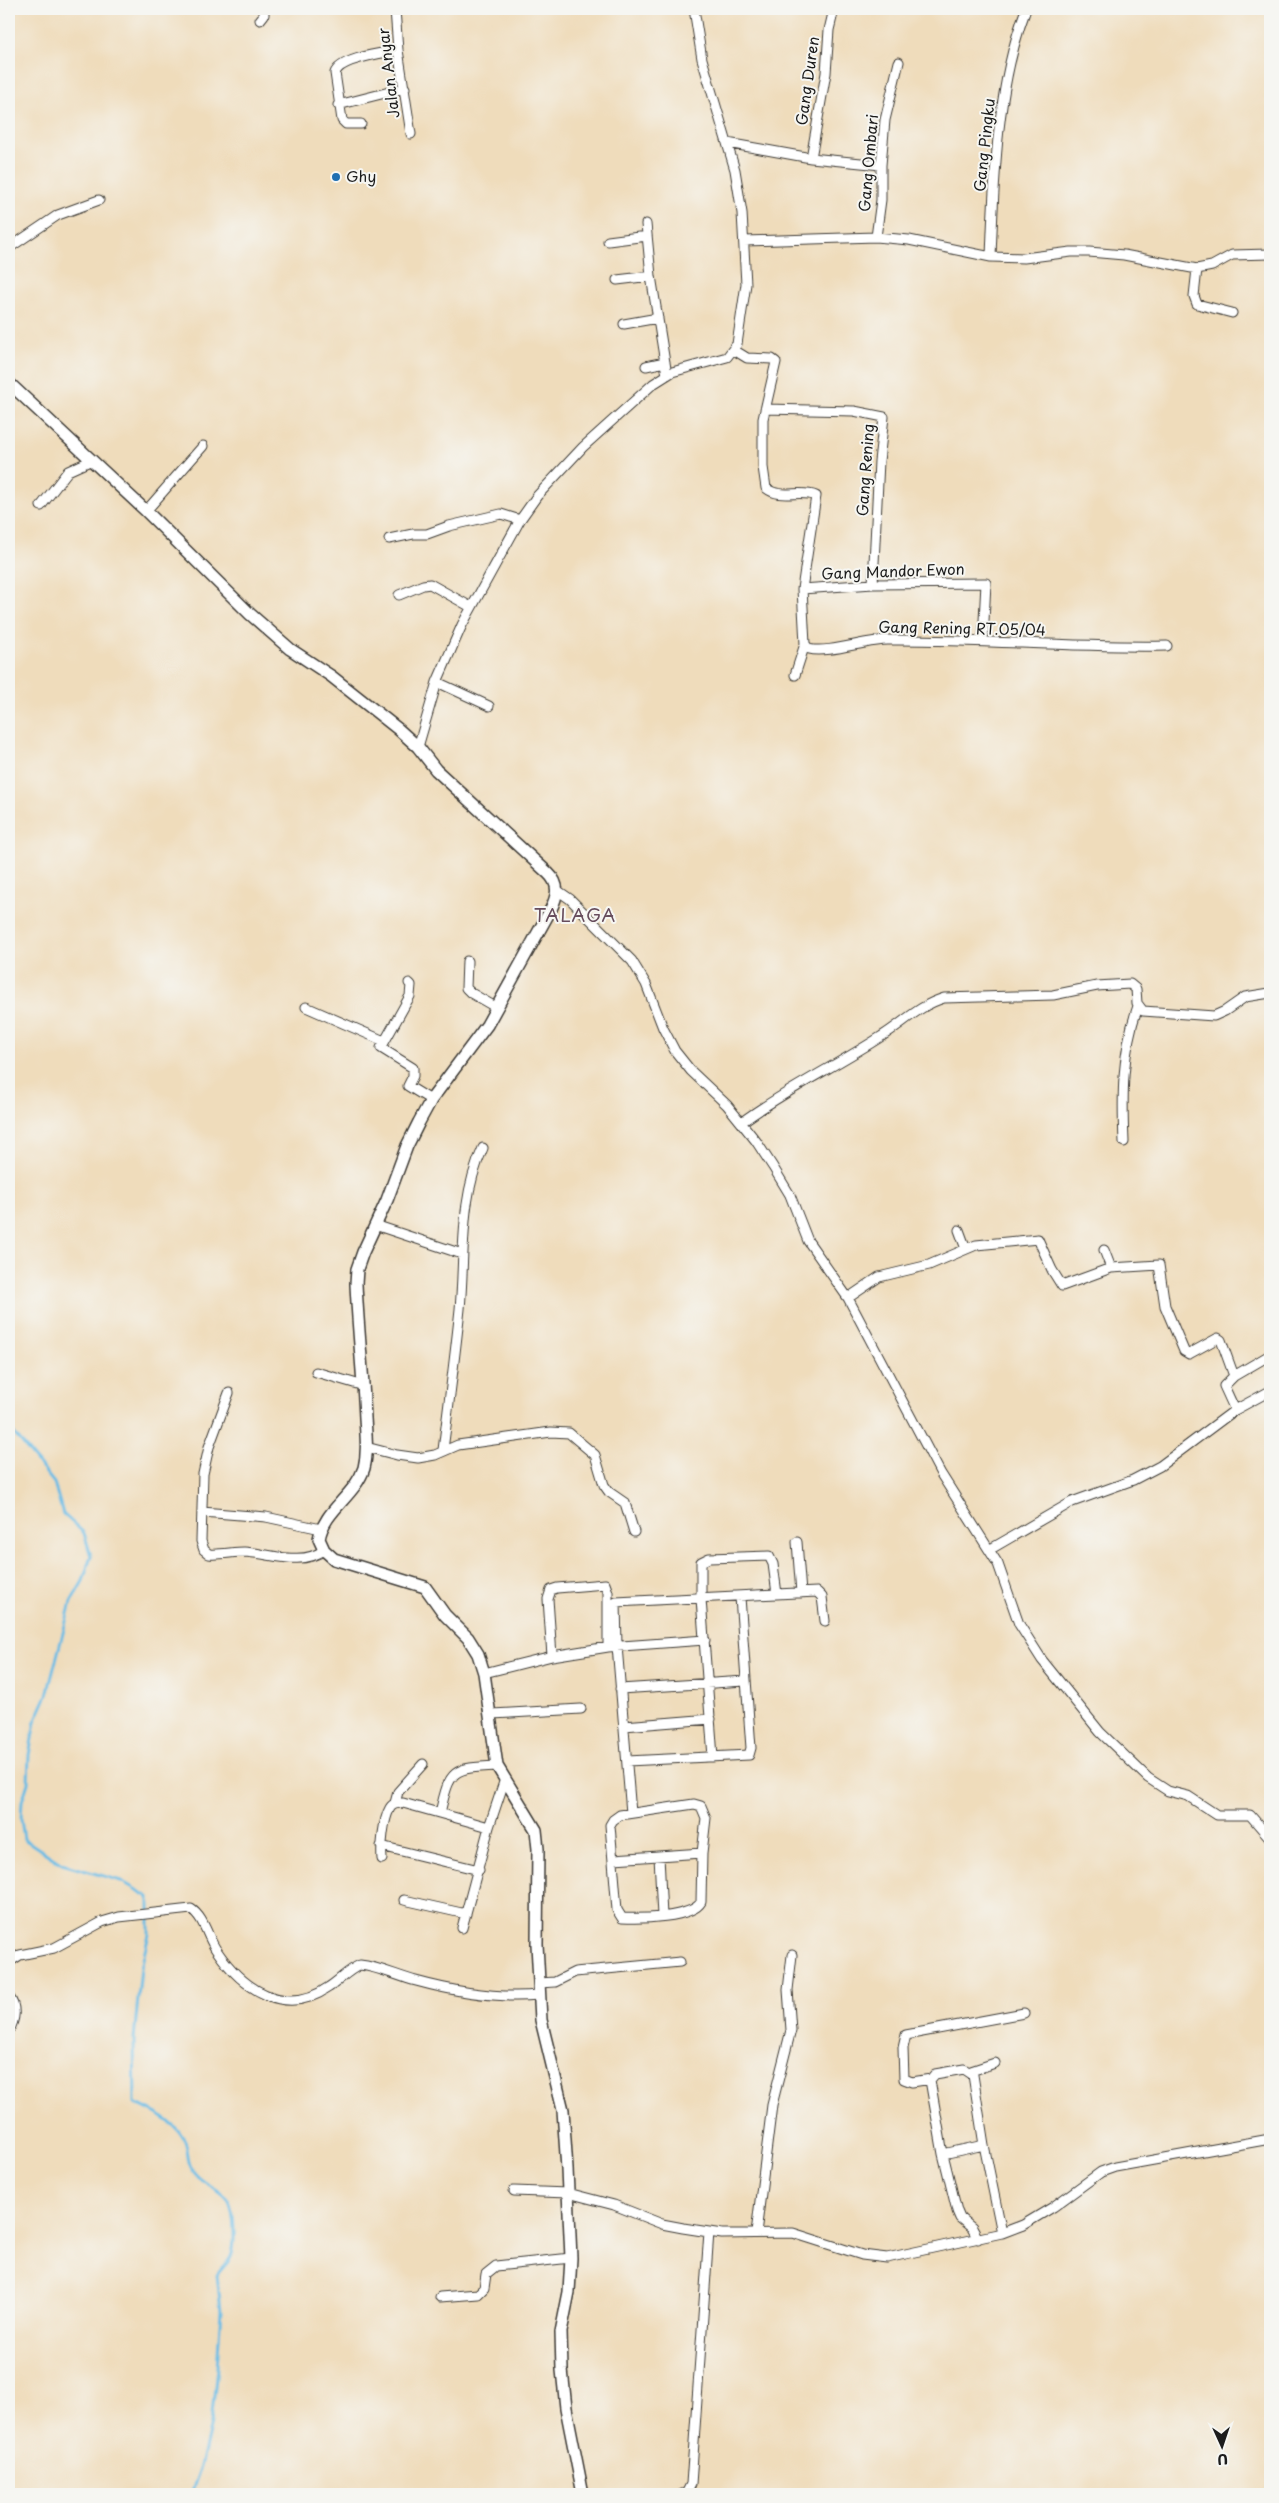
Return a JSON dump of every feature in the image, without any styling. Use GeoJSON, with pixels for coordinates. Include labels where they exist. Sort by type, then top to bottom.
{"type":"FeatureCollection","features":[{"type":"Feature","properties":{"kind":"street"},"geometry":{"type":"LineString","coordinates":[[260,20],[264,16],[264,9]]}},
{"type":"Feature","properties":{"kind":"street","name":"Jalan Anyar"},"geometry":{"type":"LineString","coordinates":[[395,9],[398,50],[411,134]]}},
{"type":"Feature","properties":{"kind":"street"},"geometry":{"type":"LineString","coordinates":[[418,747],[437,682],[471,607],[520,520],[537,496],[583,447],[643,392],[667,375],[727,357],[734,350],[740,334],[744,307],[746,260],[739,192],[727,143],[702,59],[694,9]]}},
{"type":"Feature","properties":{"kind":"street","name":"Gang Duren"},"geometry":{"type":"LineString","coordinates":[[810,158],[826,73],[829,30],[834,9]]}},
{"type":"Feature","properties":{"kind":"street","name":"Gang Pingku"},"geometry":{"type":"LineString","coordinates":[[991,257],[998,124],[1004,91],[1026,9]]}},
{"type":"Feature","properties":{"kind":"street"},"geometry":{"type":"LineString","coordinates":[[361,124],[344,123],[338,104],[335,73],[339,64],[398,50]]}},
{"type":"Feature","properties":{"kind":"street","name":"Gang Ombari"},"geometry":{"type":"LineString","coordinates":[[876,237],[881,200],[881,164],[885,120],[898,62]]}},
{"type":"Feature","properties":{"kind":"street"},"geometry":{"type":"LineString","coordinates":[[338,104],[405,88]]}},
{"type":"Feature","properties":{"kind":"street"},"geometry":{"type":"LineString","coordinates":[[727,143],[810,158],[881,164]]}},
{"type":"Feature","properties":{"kind":"street"},"geometry":{"type":"LineString","coordinates":[[9,248],[58,215],[99,200]]}},
{"type":"Feature","properties":{"kind":"street"},"geometry":{"type":"LineString","coordinates":[[646,224],[651,276],[667,375]]}},
{"type":"Feature","properties":{"kind":"street"},"geometry":{"type":"LineString","coordinates":[[608,241],[647,236]]}},
{"type":"Feature","properties":{"kind":"street"},"geometry":{"type":"LineString","coordinates":[[744,241],[876,237],[908,240],[991,257],[1024,258],[1071,252],[1090,252],[1124,255],[1197,268],[1212,266],[1232,255],[1270,254]]}},
{"type":"Feature","properties":{"kind":"street"},"geometry":{"type":"LineString","coordinates":[[1197,268],[1194,296],[1197,304],[1232,313]]}},
{"type":"Feature","properties":{"kind":"street"},"geometry":{"type":"LineString","coordinates":[[618,280],[651,276]]}},
{"type":"Feature","properties":{"kind":"street"},"geometry":{"type":"LineString","coordinates":[[624,324],[658,318]]}},
{"type":"Feature","properties":{"kind":"street"},"geometry":{"type":"LineString","coordinates":[[734,350],[746,358],[775,360],[762,419],[763,467],[766,488],[778,494],[810,494],[816,496],[802,589],[805,644],[795,675]]}},
{"type":"Feature","properties":{"kind":"street"},"geometry":{"type":"LineString","coordinates":[[646,366],[665,362]]}},
{"type":"Feature","properties":{"kind":"street"},"geometry":{"type":"LineString","coordinates":[[9,383],[90,461],[146,511],[271,633],[348,689],[418,747],[436,770],[553,877],[557,890],[550,911],[497,1008],[478,1038],[431,1100],[407,1146],[388,1200],[375,1225],[357,1269],[357,1300],[364,1386],[365,1464],[359,1478],[321,1529],[319,1539],[324,1550],[330,1556],[342,1562],[425,1586],[445,1615],[474,1647],[484,1673],[492,1714],[497,1766],[533,1824],[537,1838],[539,1989],[542,2028],[554,2073],[564,2123],[568,2193],[571,2258],[569,2292],[562,2332],[562,2370],[566,2408],[583,2494]]}},
{"type":"Feature","properties":{"kind":"street","name":"Gang Rening"},"geometry":{"type":"LineString","coordinates":[[765,409],[854,411],[884,417],[879,461],[873,584]]}},
{"type":"Feature","properties":{"kind":"street"},"geometry":{"type":"LineString","coordinates":[[146,511],[203,446]]}},
{"type":"Feature","properties":{"kind":"street"},"geometry":{"type":"LineString","coordinates":[[41,506],[68,471],[90,461]]}},
{"type":"Feature","properties":{"kind":"street"},"geometry":{"type":"LineString","coordinates":[[389,539],[412,534],[427,534],[449,526],[501,514],[520,520]]}},
{"type":"Feature","properties":{"kind":"street","name":"Gang Mandor Ewon"},"geometry":{"type":"LineString","coordinates":[[802,589],[873,584],[986,583],[983,640]]}},
{"type":"Feature","properties":{"kind":"street"},"geometry":{"type":"LineString","coordinates":[[399,595],[422,585],[430,584],[471,607]]}},
{"type":"Feature","properties":{"kind":"street","name":"Gang Rening RT.05/04"},"geometry":{"type":"LineString","coordinates":[[805,644],[809,649],[817,650],[881,640],[983,640],[1104,647],[1167,646]]}},
{"type":"Feature","properties":{"kind":"street"},"geometry":{"type":"LineString","coordinates":[[437,682],[488,706]]}},
{"type":"Feature","properties":{"kind":"street"},"geometry":{"type":"LineString","coordinates":[[557,890],[570,899],[632,961],[646,984],[663,1028],[675,1051],[691,1071],[728,1105],[742,1122],[786,1188],[814,1251],[848,1298],[942,1474],[990,1550],[1003,1575],[1012,1608],[1024,1634],[1078,1706],[1100,1732],[1148,1778],[1164,1790],[1188,1796],[1217,1815],[1250,1815],[1270,1838]]}},
{"type":"Feature","properties":{"kind":"street"},"geometry":{"type":"LineString","coordinates":[[467,961],[466,988],[497,1008]]}},
{"type":"Feature","properties":{"kind":"street"},"geometry":{"type":"LineString","coordinates":[[409,983],[411,985],[410,996],[381,1048],[413,1068],[414,1072],[409,1082],[410,1088],[431,1100]]}},
{"type":"Feature","properties":{"kind":"street"},"geometry":{"type":"LineString","coordinates":[[742,1122],[788,1090],[882,1036],[936,1000],[962,997],[1053,995],[1097,986],[1130,984],[1136,989],[1138,1006],[1128,1041],[1124,1068],[1124,1142]]}},
{"type":"Feature","properties":{"kind":"street"},"geometry":{"type":"LineString","coordinates":[[1138,1006],[1143,1011],[1214,1016],[1225,1012],[1245,997],[1270,993]]}},
{"type":"Feature","properties":{"kind":"street"},"geometry":{"type":"LineString","coordinates":[[306,1007],[384,1041]]}},
{"type":"Feature","properties":{"kind":"street"},"geometry":{"type":"LineString","coordinates":[[443,1450],[460,1312],[463,1226],[469,1189],[483,1148]]}},
{"type":"Feature","properties":{"kind":"street"},"geometry":{"type":"LineString","coordinates":[[375,1225],[462,1254]]}},
{"type":"Feature","properties":{"kind":"street"},"geometry":{"type":"LineString","coordinates":[[959,1230],[966,1249]]}},
{"type":"Feature","properties":{"kind":"street"},"geometry":{"type":"LineString","coordinates":[[848,1298],[880,1277],[929,1265],[966,1249],[985,1244],[1038,1239],[1052,1270],[1062,1286],[1111,1268],[1159,1265],[1165,1306],[1184,1351],[1189,1354],[1218,1338],[1222,1340],[1234,1376]]}},
{"type":"Feature","properties":{"kind":"street"},"geometry":{"type":"LineString","coordinates":[[1104,1250],[1111,1268]]}},
{"type":"Feature","properties":{"kind":"street"},"geometry":{"type":"LineString","coordinates":[[1235,1410],[1224,1386],[1234,1376],[1270,1356]]}},
{"type":"Feature","properties":{"kind":"street"},"geometry":{"type":"LineString","coordinates":[[316,1372],[364,1386]]}},
{"type":"Feature","properties":{"kind":"street"},"geometry":{"type":"LineString","coordinates":[[990,1550],[1072,1502],[1133,1480],[1160,1466],[1235,1410],[1270,1391]]}},
{"type":"Feature","properties":{"kind":"street"},"geometry":{"type":"LineString","coordinates":[[229,1393],[204,1462],[201,1541],[204,1550],[209,1554],[256,1553],[301,1559],[317,1555],[324,1550]]}},
{"type":"Feature","properties":{"kind":"street"},"geometry":{"type":"LineString","coordinates":[[366,1447],[397,1456],[418,1458],[435,1455],[458,1445],[551,1432],[574,1435],[595,1455],[606,1489],[625,1503],[634,1532]]}},
{"type":"Feature","properties":{"kind":"street"},"geometry":{"type":"LineString","coordinates":[[202,1512],[266,1516],[321,1529]]}},
{"type":"Feature","properties":{"kind":"street"},"geometry":{"type":"LineString","coordinates":[[797,1542],[801,1593]]}},
{"type":"Feature","properties":{"kind":"street"},"geometry":{"type":"LineString","coordinates":[[713,1757],[709,1682],[701,1598],[702,1560],[765,1555],[772,1559],[777,1594]]}},
{"type":"Feature","properties":{"kind":"street"},"geometry":{"type":"LineString","coordinates":[[552,1656],[548,1599],[551,1590],[604,1584],[612,1602],[613,1647],[628,1761],[631,1813]]}},
{"type":"Feature","properties":{"kind":"street"},"geometry":{"type":"LineString","coordinates":[[612,1602],[816,1592],[822,1597],[825,1621]]}},
{"type":"Feature","properties":{"kind":"street"},"geometry":{"type":"LineString","coordinates":[[628,1761],[743,1756],[750,1752],[740,1597]]}},
{"type":"Feature","properties":{"kind":"street"},"geometry":{"type":"LineString","coordinates":[[484,1673],[552,1656],[613,1647],[705,1640]]}},
{"type":"Feature","properties":{"kind":"street"},"geometry":{"type":"LineString","coordinates":[[620,1689],[745,1681]]}},
{"type":"Feature","properties":{"kind":"street"},"geometry":{"type":"LineString","coordinates":[[492,1714],[581,1709]]}},
{"type":"Feature","properties":{"kind":"street"},"geometry":{"type":"LineString","coordinates":[[624,1726],[711,1719]]}},
{"type":"Feature","properties":{"kind":"street"},"geometry":{"type":"LineString","coordinates":[[396,1803],[398,1792],[423,1764]]}},
{"type":"Feature","properties":{"kind":"street"},"geometry":{"type":"LineString","coordinates":[[440,1814],[445,1791],[453,1774],[464,1768],[497,1766]]}},
{"type":"Feature","properties":{"kind":"street"},"geometry":{"type":"LineString","coordinates":[[462,1928],[504,1779]]}},
{"type":"Feature","properties":{"kind":"street"},"geometry":{"type":"LineString","coordinates":[[382,1859],[381,1846],[390,1808],[396,1803],[403,1803],[489,1827]]}},
{"type":"Feature","properties":{"kind":"street"},"geometry":{"type":"LineString","coordinates":[[694,1804],[701,1806],[706,1818],[702,1853],[701,1902],[699,1906],[687,1913],[662,1916],[622,1918],[618,1915],[610,1825],[616,1816],[631,1813],[694,1804]]}},
{"type":"Feature","properties":{"kind":"street"},"geometry":{"type":"LineString","coordinates":[[381,1846],[479,1870]]}},
{"type":"Feature","properties":{"kind":"street"},"geometry":{"type":"LineString","coordinates":[[614,1859],[702,1853]]}},
{"type":"Feature","properties":{"kind":"street"},"geometry":{"type":"LineString","coordinates":[[658,1856],[662,1916]]}},
{"type":"Feature","properties":{"kind":"street"},"geometry":{"type":"LineString","coordinates":[[404,1900],[466,1914]]}},
{"type":"Feature","properties":{"kind":"street"},"geometry":{"type":"LineString","coordinates":[[9,1962],[20,1956],[54,1948],[102,1922],[119,1917],[191,1909],[198,1915],[216,1951],[226,1962],[254,1989],[277,2000],[302,1999],[317,1994],[360,1965],[415,1981],[474,1993],[512,1997],[539,1989],[568,1974],[680,1962]]}},
{"type":"Feature","properties":{"kind":"street"},"geometry":{"type":"LineString","coordinates":[[756,2233],[772,2105],[791,2030],[788,1990],[792,1955]]}},
{"type":"Feature","properties":{"kind":"street"},"geometry":{"type":"LineString","coordinates":[[9,1997],[14,2006],[14,2014],[9,2030]]}},
{"type":"Feature","properties":{"kind":"street"},"geometry":{"type":"LineString","coordinates":[[931,2079],[912,2082],[904,2079],[902,2048],[906,2035],[1024,2014]]}},
{"type":"Feature","properties":{"kind":"street"},"geometry":{"type":"LineString","coordinates":[[971,2072],[995,2063]]}},
{"type":"Feature","properties":{"kind":"street"},"geometry":{"type":"LineString","coordinates":[[971,2072],[964,2068],[956,2069],[934,2074],[931,2079],[943,2154],[957,2211],[960,2218],[972,2228],[978,2239]]}},
{"type":"Feature","properties":{"kind":"street"},"geometry":{"type":"LineString","coordinates":[[971,2072],[1002,2233]]}},
{"type":"Feature","properties":{"kind":"street"},"geometry":{"type":"LineString","coordinates":[[514,2191],[568,2193],[614,2205],[662,2224],[709,2232],[793,2234],[874,2258],[900,2256],[1002,2233],[1037,2218],[1081,2185],[1115,2167],[1270,2139]]}},
{"type":"Feature","properties":{"kind":"street"},"geometry":{"type":"LineString","coordinates":[[943,2154],[984,2145]]}},
{"type":"Feature","properties":{"kind":"street"},"geometry":{"type":"LineString","coordinates":[[682,2494],[687,2492],[691,2484],[709,2232]]}},
{"type":"Feature","properties":{"kind":"street"},"geometry":{"type":"LineString","coordinates":[[440,2297],[478,2294],[484,2288],[486,2274],[496,2266],[571,2258]]}},
{"type":"Feature","properties":{"kind":"waterway"},"geometry":{"type":"LineString","coordinates":[[9,1427],[54,1483],[63,1514],[84,1533],[91,1556],[83,1581],[71,1602],[47,1695],[35,1722],[29,1755],[28,1783],[22,1801],[21,1819],[24,1839],[62,1864],[121,1881],[149,1897],[149,1934],[141,1968],[134,2039],[135,2103],[164,2118],[177,2129],[185,2142],[189,2164],[193,2171],[226,2197],[233,2217],[233,2251],[228,2262],[217,2275],[221,2310],[211,2423],[202,2463],[191,2494]]}},
{"type":"Feature","properties":{"kind":"place","name":"Ghy"},"geometry":{"type":"Point","coordinates":[336,177]}},
{"type":"Feature","properties":{"kind":"district","name":"TALAGA"},"geometry":{"type":"Point","coordinates":[575,916]}}]}
